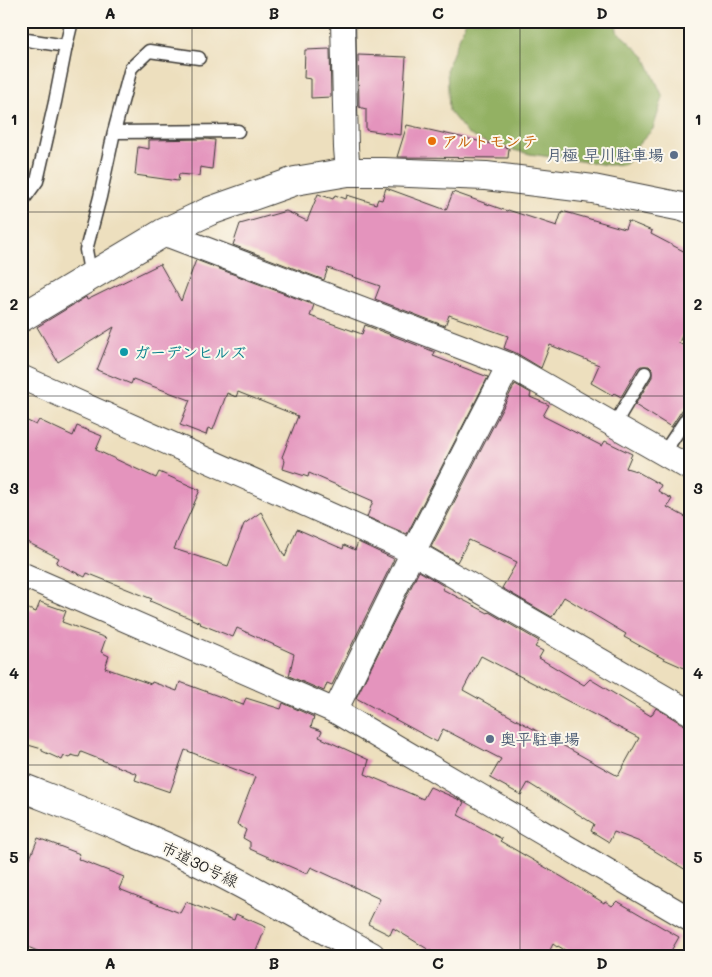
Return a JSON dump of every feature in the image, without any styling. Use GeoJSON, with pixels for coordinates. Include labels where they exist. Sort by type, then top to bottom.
{"type":"FeatureCollection","features":[{"type":"Feature","properties":{"kind":"main road"},"geometry":{"type":"LineString","coordinates":[[21,318],[163,234],[210,211],[295,181],[348,172],[486,176],[593,189],[691,210]]}},
{"type":"Feature","properties":{"kind":"main road","name":"市道30号線"},"geometry":{"type":"LineString","coordinates":[[21,788],[172,849],[255,891],[371,956]]}},
{"type":"Feature","properties":{"kind":"street"},"geometry":{"type":"LineString","coordinates":[[343,21],[348,172]]}},
{"type":"Feature","properties":{"kind":"street"},"geometry":{"type":"LineString","coordinates":[[163,234],[509,365],[691,469]]}},
{"type":"Feature","properties":{"kind":"street"},"geometry":{"type":"LineString","coordinates":[[336,711],[413,552],[509,365]]}},
{"type":"Feature","properties":{"kind":"street"},"geometry":{"type":"LineString","coordinates":[[21,377],[413,552],[691,713]]}},
{"type":"Feature","properties":{"kind":"street"},"geometry":{"type":"LineString","coordinates":[[21,574],[336,711],[691,920]]}},
{"type":"Feature","properties":{"kind":"lane"},"geometry":{"type":"LineString","coordinates":[[21,203],[37,181],[72,21]]}},
{"type":"Feature","properties":{"kind":"lane"},"geometry":{"type":"LineString","coordinates":[[21,39],[66,46]]}},
{"type":"Feature","properties":{"kind":"lane"},"geometry":{"type":"LineString","coordinates":[[91,277],[86,250],[131,68],[149,51],[198,58]]}},
{"type":"Feature","properties":{"kind":"lane"},"geometry":{"type":"LineString","coordinates":[[114,132],[238,131]]}},
{"type":"Feature","properties":{"kind":"lane"},"geometry":{"type":"LineString","coordinates":[[614,426],[645,373]]}},
{"type":"Feature","properties":{"kind":"lane"},"geometry":{"type":"LineString","coordinates":[[663,454],[691,412]]}},
{"type":"Feature","properties":{"kind":"green space"},"geometry":{"type":"Polygon","coordinates":[[[466,21],[616,21],[617,31],[645,57],[663,97],[653,129],[636,147],[626,164],[608,165],[530,154],[489,144],[468,134],[449,111],[447,68],[466,21]]]}},
{"type":"Feature","properties":{"kind":"building"},"geometry":{"type":"Polygon","coordinates":[[[330,49],[331,97],[311,98],[311,79],[304,78],[305,50],[330,49]]]}},
{"type":"Feature","properties":{"kind":"building"},"geometry":{"type":"Polygon","coordinates":[[[358,55],[406,57],[401,135],[366,130],[366,109],[359,107],[358,55]]]}},
{"type":"Feature","properties":{"kind":"building"},"geometry":{"type":"Polygon","coordinates":[[[407,125],[509,148],[508,158],[397,157],[407,125]]]}},
{"type":"Feature","properties":{"kind":"building"},"geometry":{"type":"Polygon","coordinates":[[[149,140],[215,140],[212,169],[200,167],[199,176],[179,174],[178,181],[135,175],[138,147],[149,149],[149,140]]]}},
{"type":"Feature","properties":{"kind":"building"},"geometry":{"type":"Polygon","coordinates":[[[386,188],[446,210],[453,192],[557,226],[562,211],[625,229],[628,221],[652,231],[651,234],[691,255],[691,314],[679,343],[691,350],[691,404],[684,407],[671,427],[635,405],[652,377],[652,369],[649,366],[638,368],[621,397],[614,393],[612,395],[591,383],[599,365],[550,345],[541,368],[504,348],[508,336],[449,315],[445,326],[375,299],[380,286],[328,268],[324,280],[233,245],[240,224],[286,211],[307,221],[318,194],[333,199],[335,195],[346,199],[347,195],[376,204],[378,199],[382,200],[386,188]]]}},
{"type":"Feature","properties":{"kind":"building"},"geometry":{"type":"Polygon","coordinates":[[[196,260],[314,305],[310,316],[362,334],[365,325],[435,352],[433,356],[488,377],[407,534],[367,517],[373,501],[309,473],[308,477],[283,469],[285,461],[282,457],[298,416],[238,392],[236,397],[227,393],[213,430],[208,428],[206,435],[180,425],[190,400],[133,379],[131,384],[97,370],[114,327],[58,362],[37,327],[86,297],[87,300],[160,264],[181,301],[196,260]]]}},
{"type":"Feature","properties":{"kind":"building"},"geometry":{"type":"Polygon","coordinates":[[[515,384],[531,393],[530,397],[549,405],[543,416],[602,446],[605,441],[632,454],[626,468],[636,471],[661,485],[658,491],[672,499],[667,507],[691,520],[691,671],[664,659],[624,637],[626,634],[564,597],[552,617],[502,588],[517,562],[469,540],[457,562],[431,547],[515,384]]]}},
{"type":"Feature","properties":{"kind":"building"},"geometry":{"type":"Polygon","coordinates":[[[21,418],[36,425],[39,420],[73,436],[77,426],[102,436],[96,450],[156,478],[159,472],[200,490],[174,549],[228,566],[244,524],[261,512],[285,557],[297,529],[343,549],[344,545],[355,550],[358,542],[394,559],[332,685],[327,683],[324,691],[289,676],[294,654],[237,628],[233,637],[150,601],[152,599],[87,573],[85,577],[56,563],[59,558],[21,539],[21,418]]]}},
{"type":"Feature","properties":{"kind":"building"},"geometry":{"type":"Polygon","coordinates":[[[419,571],[444,586],[442,589],[489,612],[539,641],[535,647],[543,651],[539,658],[584,685],[590,679],[651,716],[656,708],[684,725],[691,727],[691,873],[640,842],[614,832],[609,842],[591,831],[594,824],[528,783],[521,795],[490,778],[501,759],[443,729],[437,742],[356,698],[419,571]],[[481,656],[463,690],[618,776],[639,738],[481,656]]]}},
{"type":"Feature","properties":{"kind":"building"},"geometry":{"type":"Polygon","coordinates":[[[40,602],[66,611],[62,622],[106,638],[101,652],[109,656],[105,668],[177,691],[180,682],[243,705],[246,698],[281,709],[283,703],[314,717],[311,727],[322,731],[319,737],[369,760],[365,774],[423,799],[430,787],[464,802],[458,815],[502,839],[500,841],[604,903],[605,901],[612,906],[617,901],[679,937],[668,956],[575,956],[553,944],[547,956],[439,956],[393,928],[390,935],[368,924],[380,899],[311,867],[307,874],[250,849],[250,842],[243,838],[246,830],[237,824],[255,777],[185,750],[170,792],[135,780],[137,774],[81,752],[79,757],[71,755],[69,758],[64,756],[62,760],[42,751],[42,749],[21,743],[21,606],[36,612],[40,602]]]}},
{"type":"Feature","properties":{"kind":"building"},"geometry":{"type":"Polygon","coordinates":[[[38,838],[80,854],[78,859],[124,877],[119,889],[180,913],[186,902],[234,920],[236,914],[266,927],[254,956],[49,956],[21,944],[21,881],[38,838]]]}},
{"type":"Feature","properties":{"kind":"place","name":"アルトモンテ"},"geometry":{"type":"Point","coordinates":[432,141]}},
{"type":"Feature","properties":{"kind":"place","name":"月極 早川駐車場"},"geometry":{"type":"Point","coordinates":[674,155]}},
{"type":"Feature","properties":{"kind":"place","name":"ガーデンヒルズ"},"geometry":{"type":"Point","coordinates":[124,352]}},
{"type":"Feature","properties":{"kind":"place","name":"奥平駐車場"},"geometry":{"type":"Point","coordinates":[490,739]}}]}
